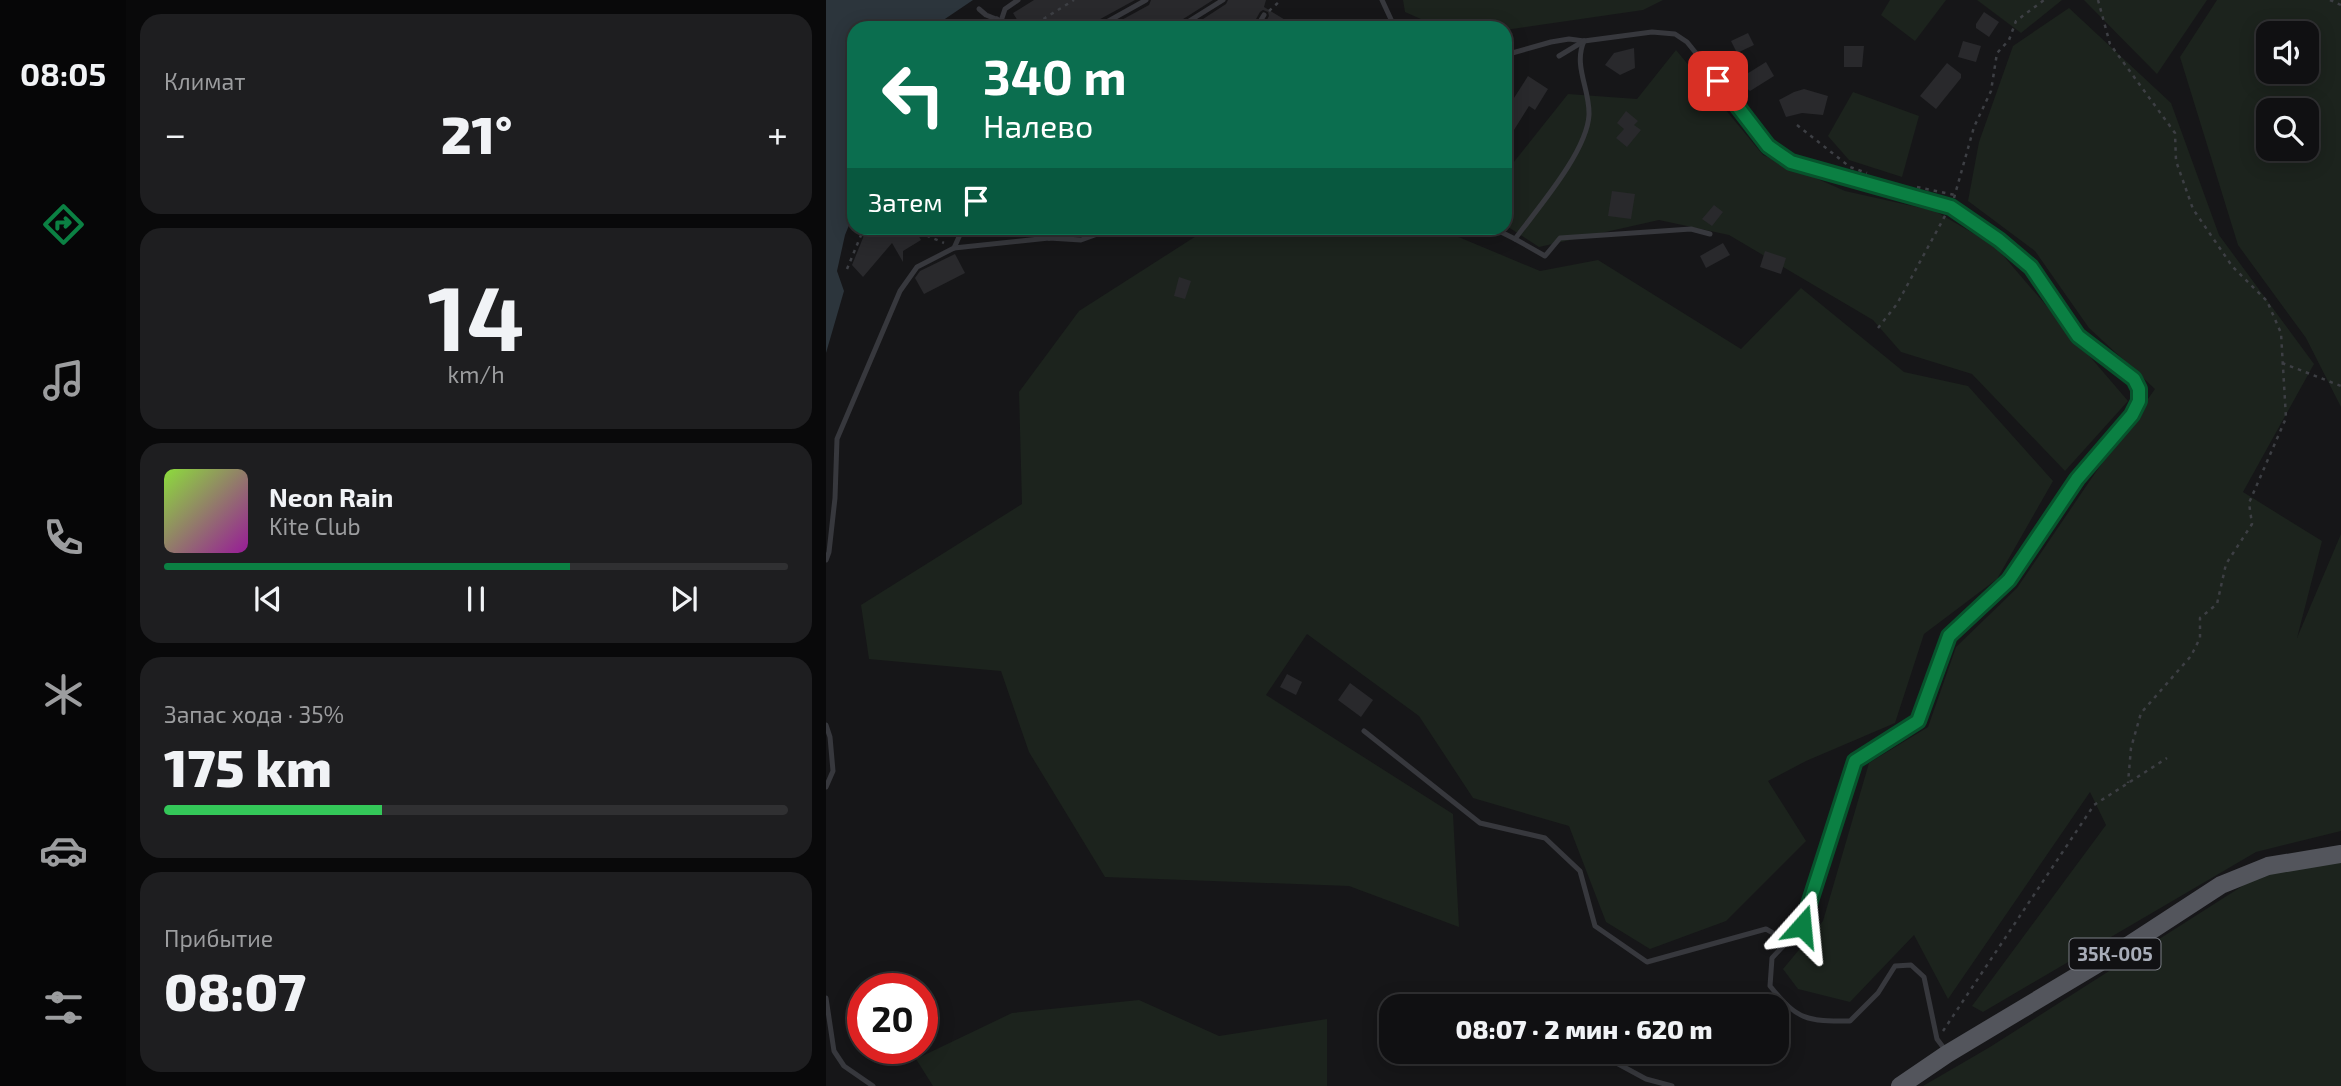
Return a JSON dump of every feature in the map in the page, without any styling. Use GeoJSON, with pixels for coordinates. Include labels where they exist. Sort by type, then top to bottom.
{"type":"FeatureCollection","features":[{"type":"Feature","properties":{"kind":"main road","name":"35К-005"},"geometry":{"type":"LineString","coordinates":[[1900,1086],[1942,1046],[2129,946],[2221,885],[2268,866],[2341,854]]}},
{"type":"Feature","properties":{"kind":"lane"},"geometry":{"type":"LineString","coordinates":[[1003,21],[1005,9],[1018,0]]}},
{"type":"Feature","properties":{"kind":"lane"},"geometry":{"type":"LineString","coordinates":[[1108,21],[1146,0]]}},
{"type":"Feature","properties":{"kind":"lane"},"geometry":{"type":"LineString","coordinates":[[1189,21],[1223,0]]}},
{"type":"Feature","properties":{"kind":"lane"},"geometry":{"type":"LineString","coordinates":[[1382,0],[1392,21]]}},
{"type":"Feature","properties":{"kind":"lane"},"geometry":{"type":"LineString","coordinates":[[979,9],[998,21]]}},
{"type":"Feature","properties":{"kind":"lane"},"geometry":{"type":"LineString","coordinates":[[1260,21],[1264,15]]}},
{"type":"Feature","properties":{"kind":"lane"},"geometry":{"type":"LineString","coordinates":[[1512,53],[1551,41],[1584,41],[1652,32],[1675,34],[1687,42],[1768,146],[1791,162],[1951,207],[1999,240],[2031,267],[2078,336],[2134,379],[2139,389],[2139,401],[2132,415],[2077,479],[2009,580],[1949,636],[1918,721],[1855,761],[1802,926],[1772,958],[1770,986],[1788,1009],[1815,1021],[1850,1021],[1878,993],[1895,966],[1911,965],[1924,977],[1942,1046]]}},
{"type":"Feature","properties":{"kind":"lane"},"geometry":{"type":"LineString","coordinates":[[1559,56],[1584,41]]}},
{"type":"Feature","properties":{"kind":"lane"},"geometry":{"type":"LineString","coordinates":[[1515,239],[1568,166],[1586,132],[1589,113],[1579,52],[1584,41]]}},
{"type":"Feature","properties":{"kind":"lane"},"geometry":{"type":"LineString","coordinates":[[1507,235],[1545,256],[1560,238],[1691,229],[1710,234]]}},
{"type":"Feature","properties":{"kind":"lane"},"geometry":{"type":"LineString","coordinates":[[954,248],[960,235]]}},
{"type":"Feature","properties":{"kind":"lane"},"geometry":{"type":"LineString","coordinates":[[1049,238],[1053,235]]}},
{"type":"Feature","properties":{"kind":"lane"},"geometry":{"type":"LineString","coordinates":[[826,560],[835,498],[837,439],[901,291],[917,267],[954,248],[1049,238],[1081,240],[1095,235]]}},
{"type":"Feature","properties":{"kind":"lane"},"geometry":{"type":"LineString","coordinates":[[826,725],[830,737],[833,771],[826,787]]}},
{"type":"Feature","properties":{"kind":"lane"},"geometry":{"type":"LineString","coordinates":[[1364,731],[1479,823],[1545,838],[1580,871],[1595,926],[1647,962],[1766,929],[1787,941]]}},
{"type":"Feature","properties":{"kind":"lane"},"geometry":{"type":"LineString","coordinates":[[826,998],[834,1051],[844,1066],[873,1086]]}},
{"type":"Feature","properties":{"kind":"lane"},"geometry":{"type":"LineString","coordinates":[[1619,1064],[1646,1079],[1672,1086]]}},
{"type":"Feature","properties":{"kind":"path"},"geometry":{"type":"LineString","coordinates":[[1040,21],[1074,0]]}},
{"type":"Feature","properties":{"kind":"path"},"geometry":{"type":"LineString","coordinates":[[1264,15],[1281,0]]}},
{"type":"Feature","properties":{"kind":"path"},"geometry":{"type":"LineString","coordinates":[[1878,328],[1897,304],[1951,207],[1974,127],[1991,91],[1997,53],[2009,40],[2017,21],[2044,0]]}},
{"type":"Feature","properties":{"kind":"path"},"geometry":{"type":"LineString","coordinates":[[2098,0],[2110,44],[2175,133],[2176,161],[2193,209],[2232,266],[2267,302],[2281,333],[2287,418],[2249,503],[2252,524],[2227,564],[2217,604],[2200,618],[2200,638],[2191,656],[2141,713],[2131,748],[2128,783]]}},
{"type":"Feature","properties":{"kind":"path"},"geometry":{"type":"LineString","coordinates":[[2330,0],[2341,5]]}},
{"type":"Feature","properties":{"kind":"path"},"geometry":{"type":"LineString","coordinates":[[1797,125],[1850,167],[1870,174]]}},
{"type":"Feature","properties":{"kind":"path"},"geometry":{"type":"LineString","coordinates":[[1916,187],[1955,195]]}},
{"type":"Feature","properties":{"kind":"path"},"geometry":{"type":"LineString","coordinates":[[847,269],[861,235]]}},
{"type":"Feature","properties":{"kind":"path"},"geometry":{"type":"LineString","coordinates":[[927,235],[954,248]]}},
{"type":"Feature","properties":{"kind":"path"},"geometry":{"type":"LineString","coordinates":[[2282,363],[2341,386]]}},
{"type":"Feature","properties":{"kind":"path"},"geometry":{"type":"LineString","coordinates":[[1942,1046],[2094,806],[2167,758]]}},
{"type":"Feature","properties":{"kind":"shaded area"},"geometry":{"type":"Polygon","coordinates":[[[826,0],[973,0],[942,21],[847,21],[847,230],[837,271],[844,291],[826,353],[826,0]]]}},
{"type":"Feature","properties":{"kind":"shaded area"},"geometry":{"type":"Polygon","coordinates":[[[1403,0],[1663,0],[1643,10],[1512,29],[1512,21],[1425,21],[1405,12],[1403,0]]]}},
{"type":"Feature","properties":{"kind":"shaded area"},"geometry":{"type":"Polygon","coordinates":[[[1890,0],[1946,0],[1915,41],[1881,15],[1890,0]]]}},
{"type":"Feature","properties":{"kind":"shaded area"},"geometry":{"type":"Polygon","coordinates":[[[1977,0],[2062,0],[2021,33],[1977,0]]]}},
{"type":"Feature","properties":{"kind":"shaded area"},"geometry":{"type":"Polygon","coordinates":[[[2084,0],[2207,0],[2157,74],[2084,0]]]}},
{"type":"Feature","properties":{"kind":"shaded area"},"geometry":{"type":"Polygon","coordinates":[[[2217,0],[2341,0],[2341,407],[2306,338],[2238,245],[2180,57],[2217,0]]]}},
{"type":"Feature","properties":{"kind":"shaded area"},"geometry":{"type":"Polygon","coordinates":[[[2069,8],[2171,103],[2219,235],[2314,364],[2243,492],[2322,541],[2297,638],[2341,534],[2341,831],[2256,852],[1983,1012],[1972,1006],[2106,825],[2090,792],[1948,999],[1914,935],[1850,1002],[1798,989],[1783,969],[1823,921],[1869,763],[1928,727],[1956,647],[2017,588],[2155,389],[2089,328],[2035,251],[1968,201],[1979,142],[2013,46],[2069,8]]]}},
{"type":"Feature","properties":{"kind":"shaded area"},"geometry":{"type":"Polygon","coordinates":[[[1676,50],[1763,155],[1845,191],[1935,211],[1995,246],[2128,401],[2065,471],[1972,374],[1901,352],[1873,320],[1729,235],[1659,220],[1539,247],[1512,230],[1512,164],[1568,94],[1637,99],[1676,50]]]}},
{"type":"Feature","properties":{"kind":"shaded area"},"geometry":{"type":"Polygon","coordinates":[[[1853,92],[1919,116],[1902,177],[1849,160],[1828,136],[1853,92]]]}},
{"type":"Feature","properties":{"kind":"shaded area"},"geometry":{"type":"Polygon","coordinates":[[[1198,235],[1454,235],[1540,271],[1598,260],[1741,349],[1801,288],[1904,372],[1968,386],[2053,481],[1997,579],[1924,634],[1895,723],[1806,761],[1768,781],[1806,841],[1726,921],[1650,949],[1606,922],[1569,826],[1473,798],[1419,716],[1307,634],[1266,695],[1453,814],[1459,927],[1349,886],[1105,877],[1029,752],[1001,671],[869,659],[861,605],[1022,504],[1019,392],[1079,311],[1198,235]]]}},
{"type":"Feature","properties":{"kind":"shaded area"},"geometry":{"type":"Polygon","coordinates":[[[2341,861],[2341,1086],[1923,1086],[1990,1047],[2258,876],[2341,861]]]}},
{"type":"Feature","properties":{"kind":"shaded area"},"geometry":{"type":"Polygon","coordinates":[[[1139,1000],[1219,1036],[1327,1019],[1327,1086],[933,1086],[919,1064],[938,1064],[938,1048],[1012,1013],[1139,1000]]]}},
{"type":"Feature","properties":{"kind":"building"},"geometry":{"type":"Polygon","coordinates":[[[1034,0],[1135,0],[1097,21],[1018,21],[1013,13],[1034,0]]]}},
{"type":"Feature","properties":{"kind":"building"},"geometry":{"type":"Polygon","coordinates":[[[1151,0],[1213,0],[1180,21],[1120,21],[1149,5],[1151,0]]]}},
{"type":"Feature","properties":{"kind":"building"},"geometry":{"type":"Polygon","coordinates":[[[1228,0],[1266,0],[1264,7],[1287,21],[1266,21],[1268,12],[1263,10],[1255,21],[1202,21],[1228,0]]]}},
{"type":"Feature","properties":{"kind":"building"},"geometry":{"type":"Polygon","coordinates":[[[1984,12],[1999,22],[1989,37],[1976,28],[1984,12]]]}},
{"type":"Feature","properties":{"kind":"building"},"geometry":{"type":"Polygon","coordinates":[[[1748,33],[1754,45],[1737,53],[1731,41],[1748,33]]]}},
{"type":"Feature","properties":{"kind":"building"},"geometry":{"type":"Polygon","coordinates":[[[1963,41],[1981,46],[1976,62],[1958,57],[1963,41]]]}},
{"type":"Feature","properties":{"kind":"building"},"geometry":{"type":"Polygon","coordinates":[[[1844,46],[1864,46],[1862,67],[1844,67],[1844,46]]]}},
{"type":"Feature","properties":{"kind":"building"},"geometry":{"type":"Polygon","coordinates":[[[1634,48],[1635,68],[1620,75],[1605,65],[1614,53],[1634,48]]]}},
{"type":"Feature","properties":{"kind":"building"},"geometry":{"type":"Polygon","coordinates":[[[1766,62],[1774,76],[1750,91],[1737,80],[1766,62]]]}},
{"type":"Feature","properties":{"kind":"building"},"geometry":{"type":"Polygon","coordinates":[[[1947,63],[1961,74],[1961,78],[1936,109],[1920,96],[1947,63]]]}},
{"type":"Feature","properties":{"kind":"building"},"geometry":{"type":"Polygon","coordinates":[[[1528,76],[1548,89],[1535,110],[1529,106],[1514,130],[1512,101],[1528,76]]]}},
{"type":"Feature","properties":{"kind":"building"},"geometry":{"type":"Polygon","coordinates":[[[1804,89],[1828,96],[1823,115],[1802,113],[1786,117],[1779,100],[1804,89]]]}},
{"type":"Feature","properties":{"kind":"building"},"geometry":{"type":"Polygon","coordinates":[[[1626,111],[1638,121],[1634,125],[1641,130],[1627,147],[1616,138],[1624,129],[1617,123],[1626,111]]]}},
{"type":"Feature","properties":{"kind":"building"},"geometry":{"type":"Polygon","coordinates":[[[1612,191],[1635,194],[1631,219],[1608,216],[1612,191]]]}},
{"type":"Feature","properties":{"kind":"building"},"geometry":{"type":"Polygon","coordinates":[[[1714,205],[1723,212],[1712,226],[1702,219],[1714,205]]]}},
{"type":"Feature","properties":{"kind":"building"},"geometry":{"type":"Polygon","coordinates":[[[864,235],[918,235],[921,240],[903,251],[903,262],[892,243],[863,277],[852,265],[864,235]]]}},
{"type":"Feature","properties":{"kind":"building"},"geometry":{"type":"Polygon","coordinates":[[[1723,243],[1730,255],[1706,268],[1700,256],[1723,243]]]}},
{"type":"Feature","properties":{"kind":"building"},"geometry":{"type":"Polygon","coordinates":[[[1765,251],[1786,258],[1781,274],[1760,267],[1765,251]]]}},
{"type":"Feature","properties":{"kind":"building"},"geometry":{"type":"Polygon","coordinates":[[[955,254],[965,273],[924,294],[915,278],[920,271],[955,254]]]}},
{"type":"Feature","properties":{"kind":"building"},"geometry":{"type":"Polygon","coordinates":[[[1179,277],[1191,281],[1185,299],[1174,296],[1179,277]]]}},
{"type":"Feature","properties":{"kind":"building"},"geometry":{"type":"Polygon","coordinates":[[[1287,674],[1302,682],[1296,695],[1280,687],[1287,674]]]}},
{"type":"Feature","properties":{"kind":"building"},"geometry":{"type":"Polygon","coordinates":[[[1350,683],[1373,700],[1361,717],[1338,700],[1350,683]]]}},
{"type":"Feature","properties":{"kind":"route"},"geometry":{"type":"LineString","coordinates":[[1718,81],[1768,146],[1791,162],[1951,207],[1999,240],[2031,267],[2078,336],[2134,379],[2139,389],[2139,401],[2132,415],[2077,479],[2009,580],[1949,636],[1918,721],[1855,761],[1802,926]]}}]}
